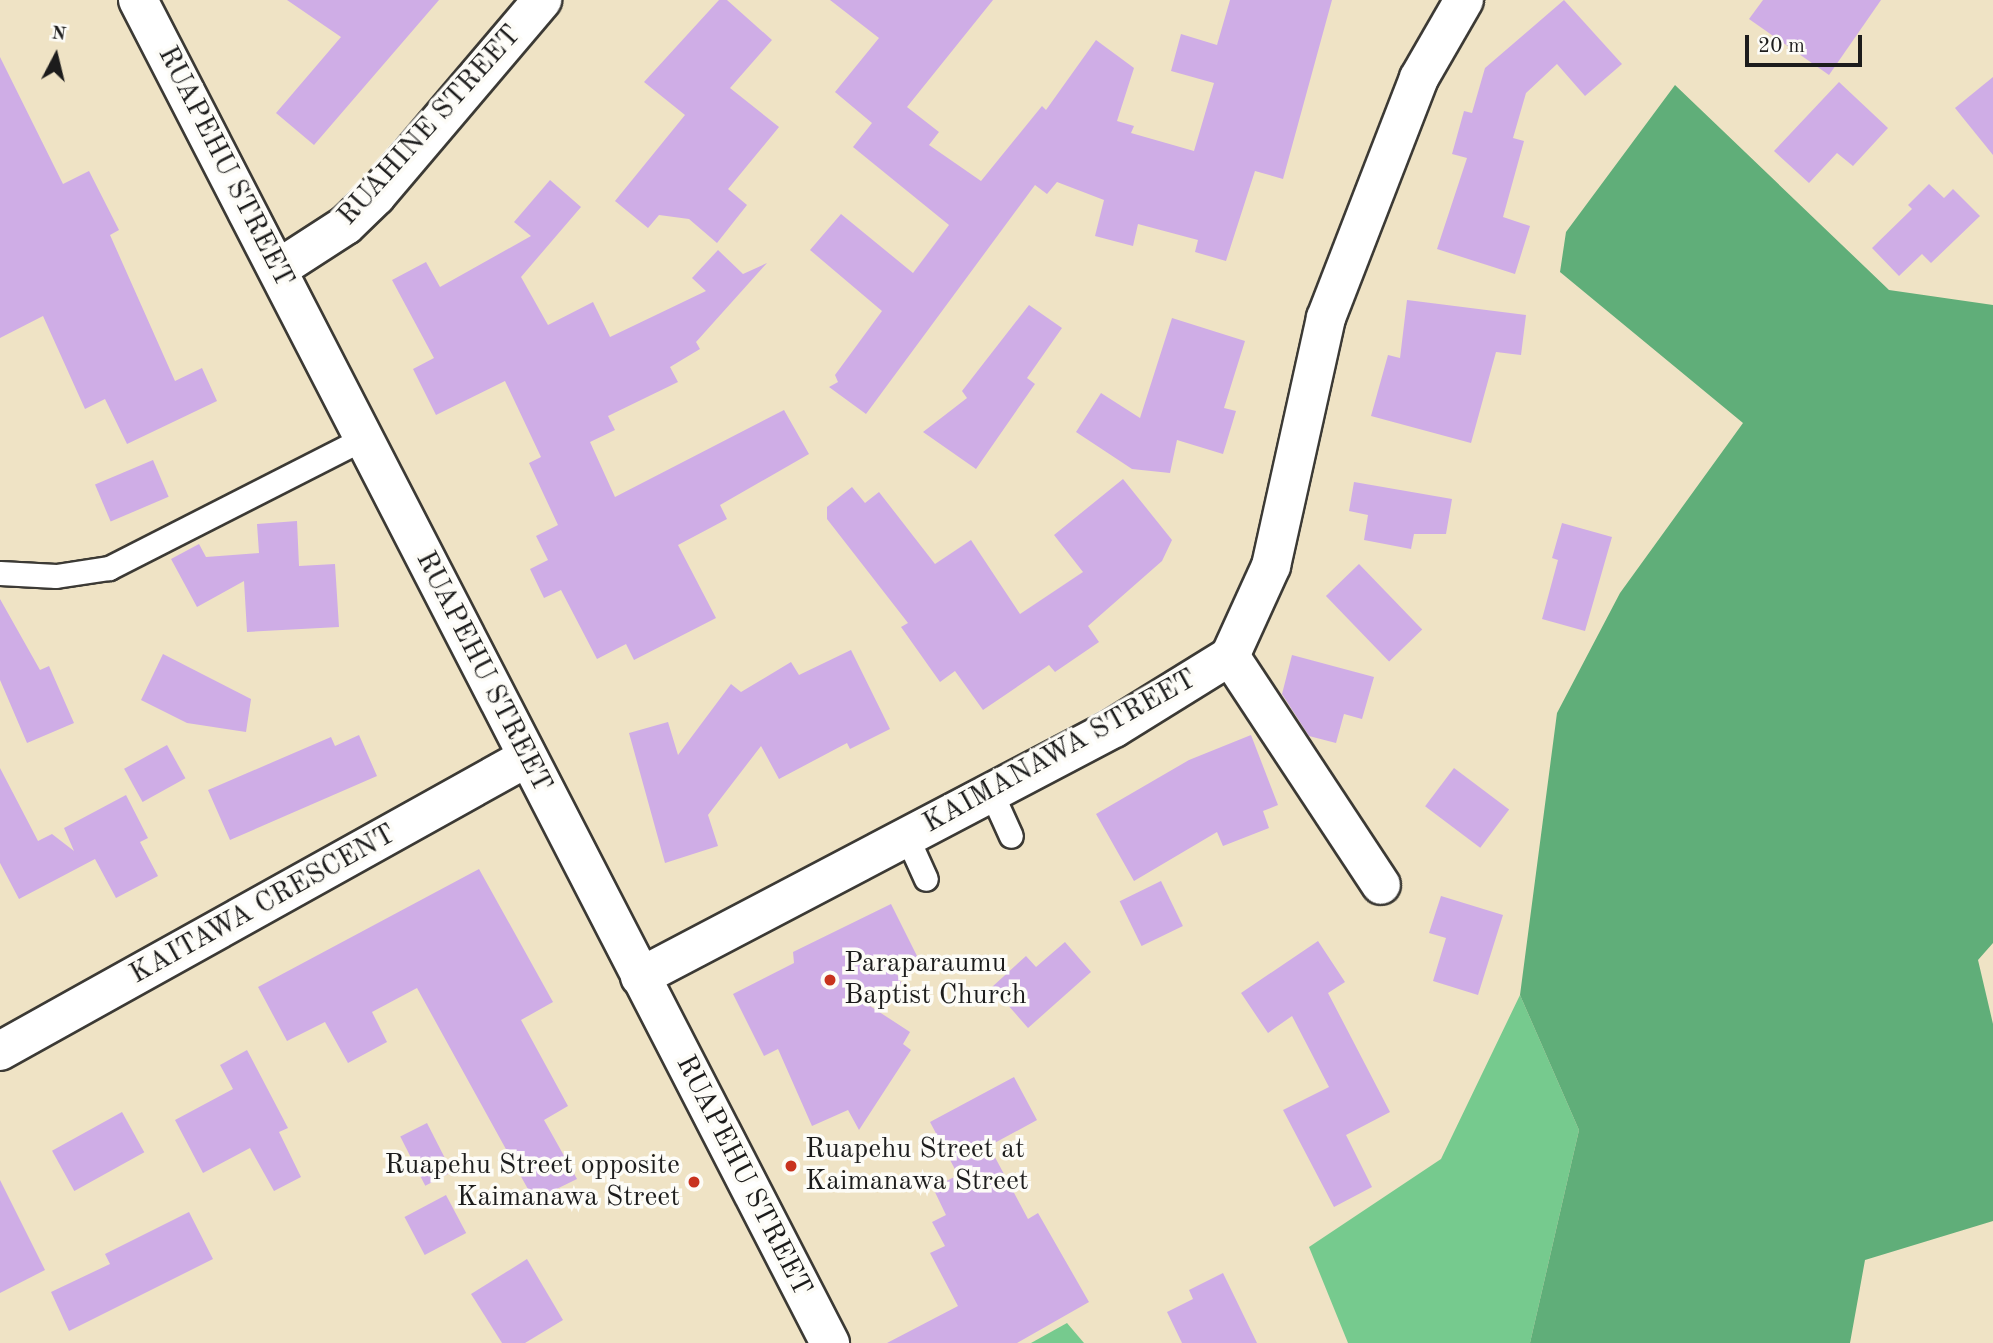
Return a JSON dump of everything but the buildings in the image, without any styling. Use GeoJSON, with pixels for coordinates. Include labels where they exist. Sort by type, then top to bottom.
{"type":"FeatureCollection","features":[{"type":"Feature","properties":{"kind":"street","name":"RUAPEHU STREET"},"geometry":{"type":"LineString","coordinates":[[138,0],[526,758],[830,1343]]}},
{"type":"Feature","properties":{"kind":"street","name":"RUAHINE STREET"},"geometry":{"type":"LineString","coordinates":[[278,269],[346,225],[376,196],[542,0]]}},
{"type":"Feature","properties":{"kind":"street"},"geometry":{"type":"LineString","coordinates":[[1381,886],[1230,656],[1272,566],[1326,318],[1419,78],[1464,0]]}},
{"type":"Feature","properties":{"kind":"street","name":"KAIMANAWA STREET"},"geometry":{"type":"LineString","coordinates":[[640,977],[1114,728],[1230,656]]}},
{"type":"Feature","properties":{"kind":"street","name":"KAITAWA CRESCENT"},"geometry":{"type":"LineString","coordinates":[[0,1051],[526,758]]}},
{"type":"Feature","properties":{"kind":"lane"},"geometry":{"type":"LineString","coordinates":[[0,573],[56,576],[109,568],[364,438]]}},
{"type":"Feature","properties":{"kind":"lane"},"geometry":{"type":"LineString","coordinates":[[991,792],[1011,836]]}},
{"type":"Feature","properties":{"kind":"lane"},"geometry":{"type":"LineString","coordinates":[[906,835],[926,879]]}},
{"type":"Feature","properties":{"kind":"green space"},"geometry":{"type":"Polygon","coordinates":[[[1675,85],[1889,290],[1993,305],[1993,943],[1978,960],[1993,1024],[1993,1221],[1865,1260],[1850,1343],[1530,1343],[1579,1130],[1520,995],[1557,713],[1620,593],[1743,423],[1560,272],[1566,232],[1675,85]]]}},
{"type":"Feature","properties":{"kind":"green space"},"geometry":{"type":"Polygon","coordinates":[[[1520,995],[1579,1130],[1530,1343],[1348,1343],[1309,1247],[1441,1159],[1520,995]]]}},
{"type":"Feature","properties":{"kind":"green space"},"geometry":{"type":"Polygon","coordinates":[[[1067,1323],[1084,1343],[1031,1343],[1067,1323]]]}},
{"type":"Feature","properties":{"kind":"place","name":"Paraparaumu Baptist Church"},"geometry":{"type":"Point","coordinates":[830,980]}},
{"type":"Feature","properties":{"kind":"place","name":"Ruapehu Street at Kaimanawa Street"},"geometry":{"type":"Point","coordinates":[791,1166]}},
{"type":"Feature","properties":{"kind":"place","name":"Ruapehu Street opposite Kaimanawa Street"},"geometry":{"type":"Point","coordinates":[694,1182]}}]}
